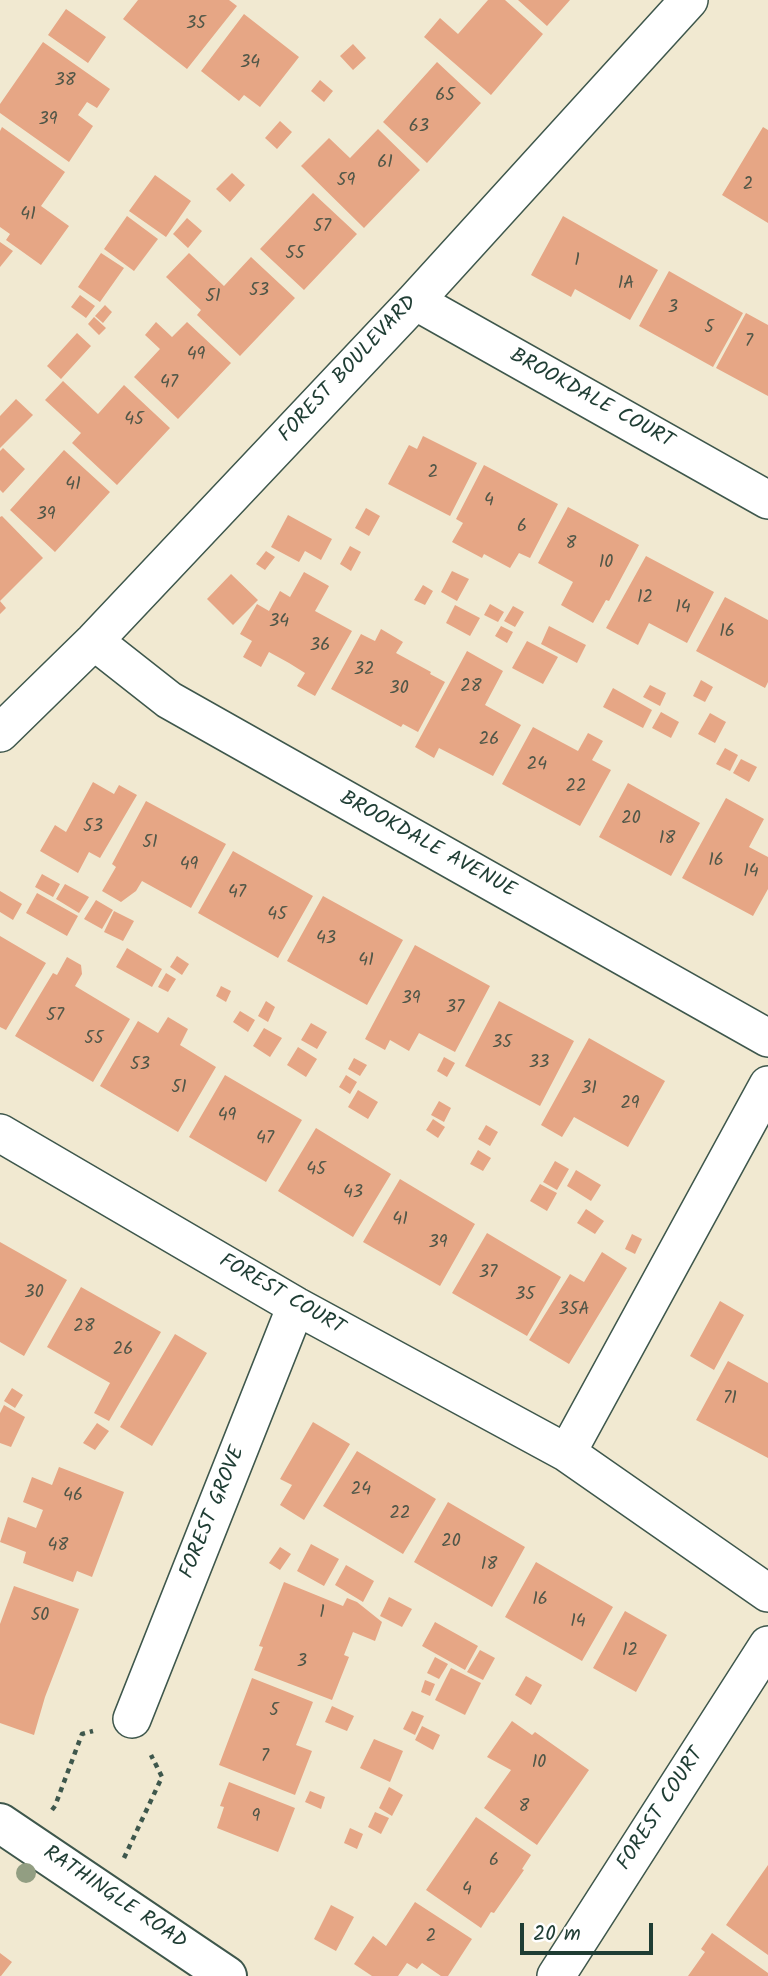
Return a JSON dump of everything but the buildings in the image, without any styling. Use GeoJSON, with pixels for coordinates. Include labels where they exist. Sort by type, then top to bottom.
{"type":"FeatureCollection","features":[{"type":"Feature","properties":{"kind":"street","name":"FOREST BOULEVARD"},"geometry":{"type":"LineString","coordinates":[[0,733],[94,641],[415,300],[689,0]]}},
{"type":"Feature","properties":{"kind":"street","name":"BROOKDALE COURT"},"geometry":{"type":"LineString","coordinates":[[415,300],[768,500]]}},
{"type":"Feature","properties":{"kind":"street","name":"BROOKDALE AVENUE"},"geometry":{"type":"LineString","coordinates":[[94,641],[169,700],[768,1038]]}},
{"type":"Feature","properties":{"kind":"street"},"geometry":{"type":"LineString","coordinates":[[567,1453],[768,1086]]}},
{"type":"Feature","properties":{"kind":"street","name":"FOREST COURT"},"geometry":{"type":"LineString","coordinates":[[0,1133],[296,1306],[567,1453],[768,1593]]}},
{"type":"Feature","properties":{"kind":"street","name":"FOREST GROVE"},"geometry":{"type":"LineString","coordinates":[[132,1719],[296,1306]]}},
{"type":"Feature","properties":{"kind":"street","name":"FOREST COURT"},"geometry":{"type":"LineString","coordinates":[[556,1976],[768,1645]]}},
{"type":"Feature","properties":{"kind":"street","name":"RATHINGLE ROAD"},"geometry":{"type":"LineString","coordinates":[[13,1831],[227,1976]]}},
{"type":"Feature","properties":{"kind":"path"},"geometry":{"type":"LineString","coordinates":[[13,1831],[55,1806],[82,1734],[132,1719],[162,1777],[123,1859],[102,1891]]}}]}
